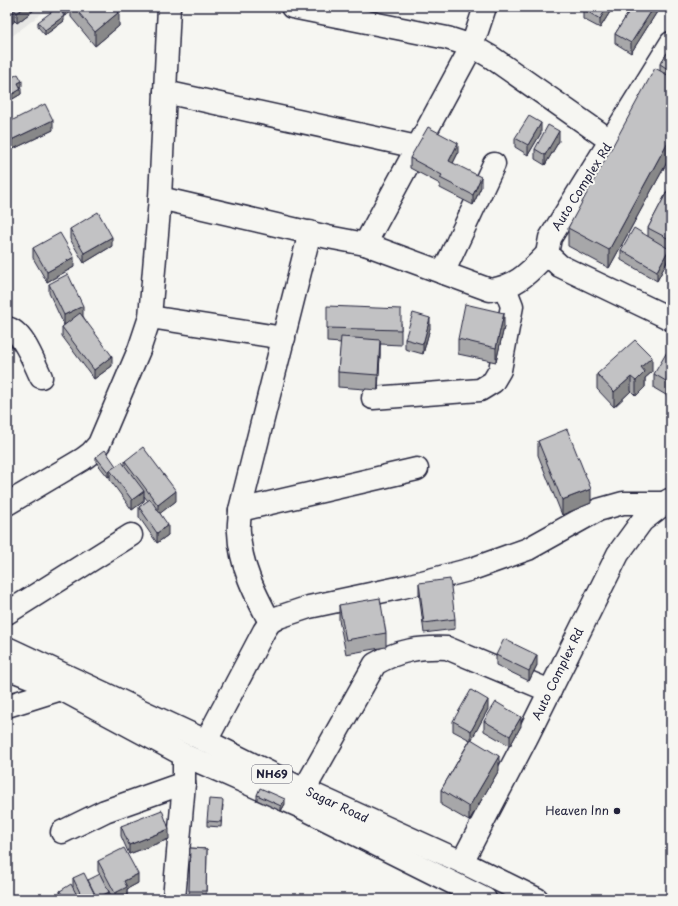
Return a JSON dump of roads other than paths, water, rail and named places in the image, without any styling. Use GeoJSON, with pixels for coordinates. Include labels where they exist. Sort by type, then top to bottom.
{"type":"FeatureCollection","features":[{"type":"Feature","properties":{"kind":"main road"},"geometry":{"type":"LineString","coordinates":[[7,504],[91,453],[99,444],[139,350],[150,317],[160,198],[169,7]]}},
{"type":"Feature","properties":{"kind":"main road"},"geometry":{"type":"LineString","coordinates":[[292,7],[447,38],[472,46],[491,57],[611,141]]}},
{"type":"Feature","properties":{"kind":"main road"},"geometry":{"type":"LineString","coordinates":[[366,244],[472,46],[485,7]]}},
{"type":"Feature","properties":{"kind":"main road","name":"Auto Complex Rd"},"geometry":{"type":"LineString","coordinates":[[547,254],[550,238],[671,43]]}},
{"type":"Feature","properties":{"kind":"main road"},"geometry":{"type":"LineString","coordinates":[[165,92],[418,147]]}},
{"type":"Feature","properties":{"kind":"main road"},"geometry":{"type":"LineString","coordinates":[[443,273],[494,164]]}},
{"type":"Feature","properties":{"kind":"main road"},"geometry":{"type":"LineString","coordinates":[[160,198],[366,244],[490,290],[505,288],[525,276],[547,254],[560,266],[668,312]]}},
{"type":"Feature","properties":{"kind":"main road"},"geometry":{"type":"LineString","coordinates":[[270,622],[251,586],[242,555],[239,532],[240,510],[310,232]]}},
{"type":"Feature","properties":{"kind":"main road"},"geometry":{"type":"LineString","coordinates":[[373,398],[480,390],[493,382],[500,370],[512,306],[505,288]]}},
{"type":"Feature","properties":{"kind":"main road"},"geometry":{"type":"LineString","coordinates":[[150,317],[284,338]]}},
{"type":"Feature","properties":{"kind":"main road"},"geometry":{"type":"LineString","coordinates":[[7,328],[20,336],[41,376]]}},
{"type":"Feature","properties":{"kind":"main road"},"geometry":{"type":"LineString","coordinates":[[240,510],[417,469]]}},
{"type":"Feature","properties":{"kind":"main road"},"geometry":{"type":"LineString","coordinates":[[206,741],[264,631],[270,622],[279,617],[309,606],[403,587],[472,570],[528,549],[598,510],[622,503],[668,500]]}},
{"type":"Feature","properties":{"kind":"main road","name":"Auto Complex Rd"},"geometry":{"type":"LineString","coordinates":[[462,862],[550,691],[618,554],[642,521],[668,500]]}},
{"type":"Feature","properties":{"kind":"main road"},"geometry":{"type":"LineString","coordinates":[[7,613],[131,536]]}},
{"type":"Feature","properties":{"kind":"main road"},"geometry":{"type":"LineString","coordinates":[[304,790],[375,664],[390,655],[430,647],[447,648],[550,691]]}},
{"type":"Feature","properties":{"kind":"main road","name":"Sagar Road"},"geometry":{"type":"LineString","coordinates":[[7,648],[206,741],[304,790],[462,862],[537,899]]}},
{"type":"Feature","properties":{"kind":"main road","name":"Sagar Road"},"geometry":{"type":"LineString","coordinates":[[7,668],[61,689],[184,755],[299,806],[485,899]]}},
{"type":"Feature","properties":{"kind":"main road"},"geometry":{"type":"LineString","coordinates":[[7,706],[61,689]]}},
{"type":"Feature","properties":{"kind":"main road"},"geometry":{"type":"LineString","coordinates":[[174,899],[184,783],[184,755]]}},
{"type":"Feature","properties":{"kind":"main road"},"geometry":{"type":"LineString","coordinates":[[62,832],[105,811],[184,783]]}},
{"type":"Feature","properties":{"kind":"place","name":"Heaven Inn"},"geometry":{"type":"Point","coordinates":[617,811]}}]}
